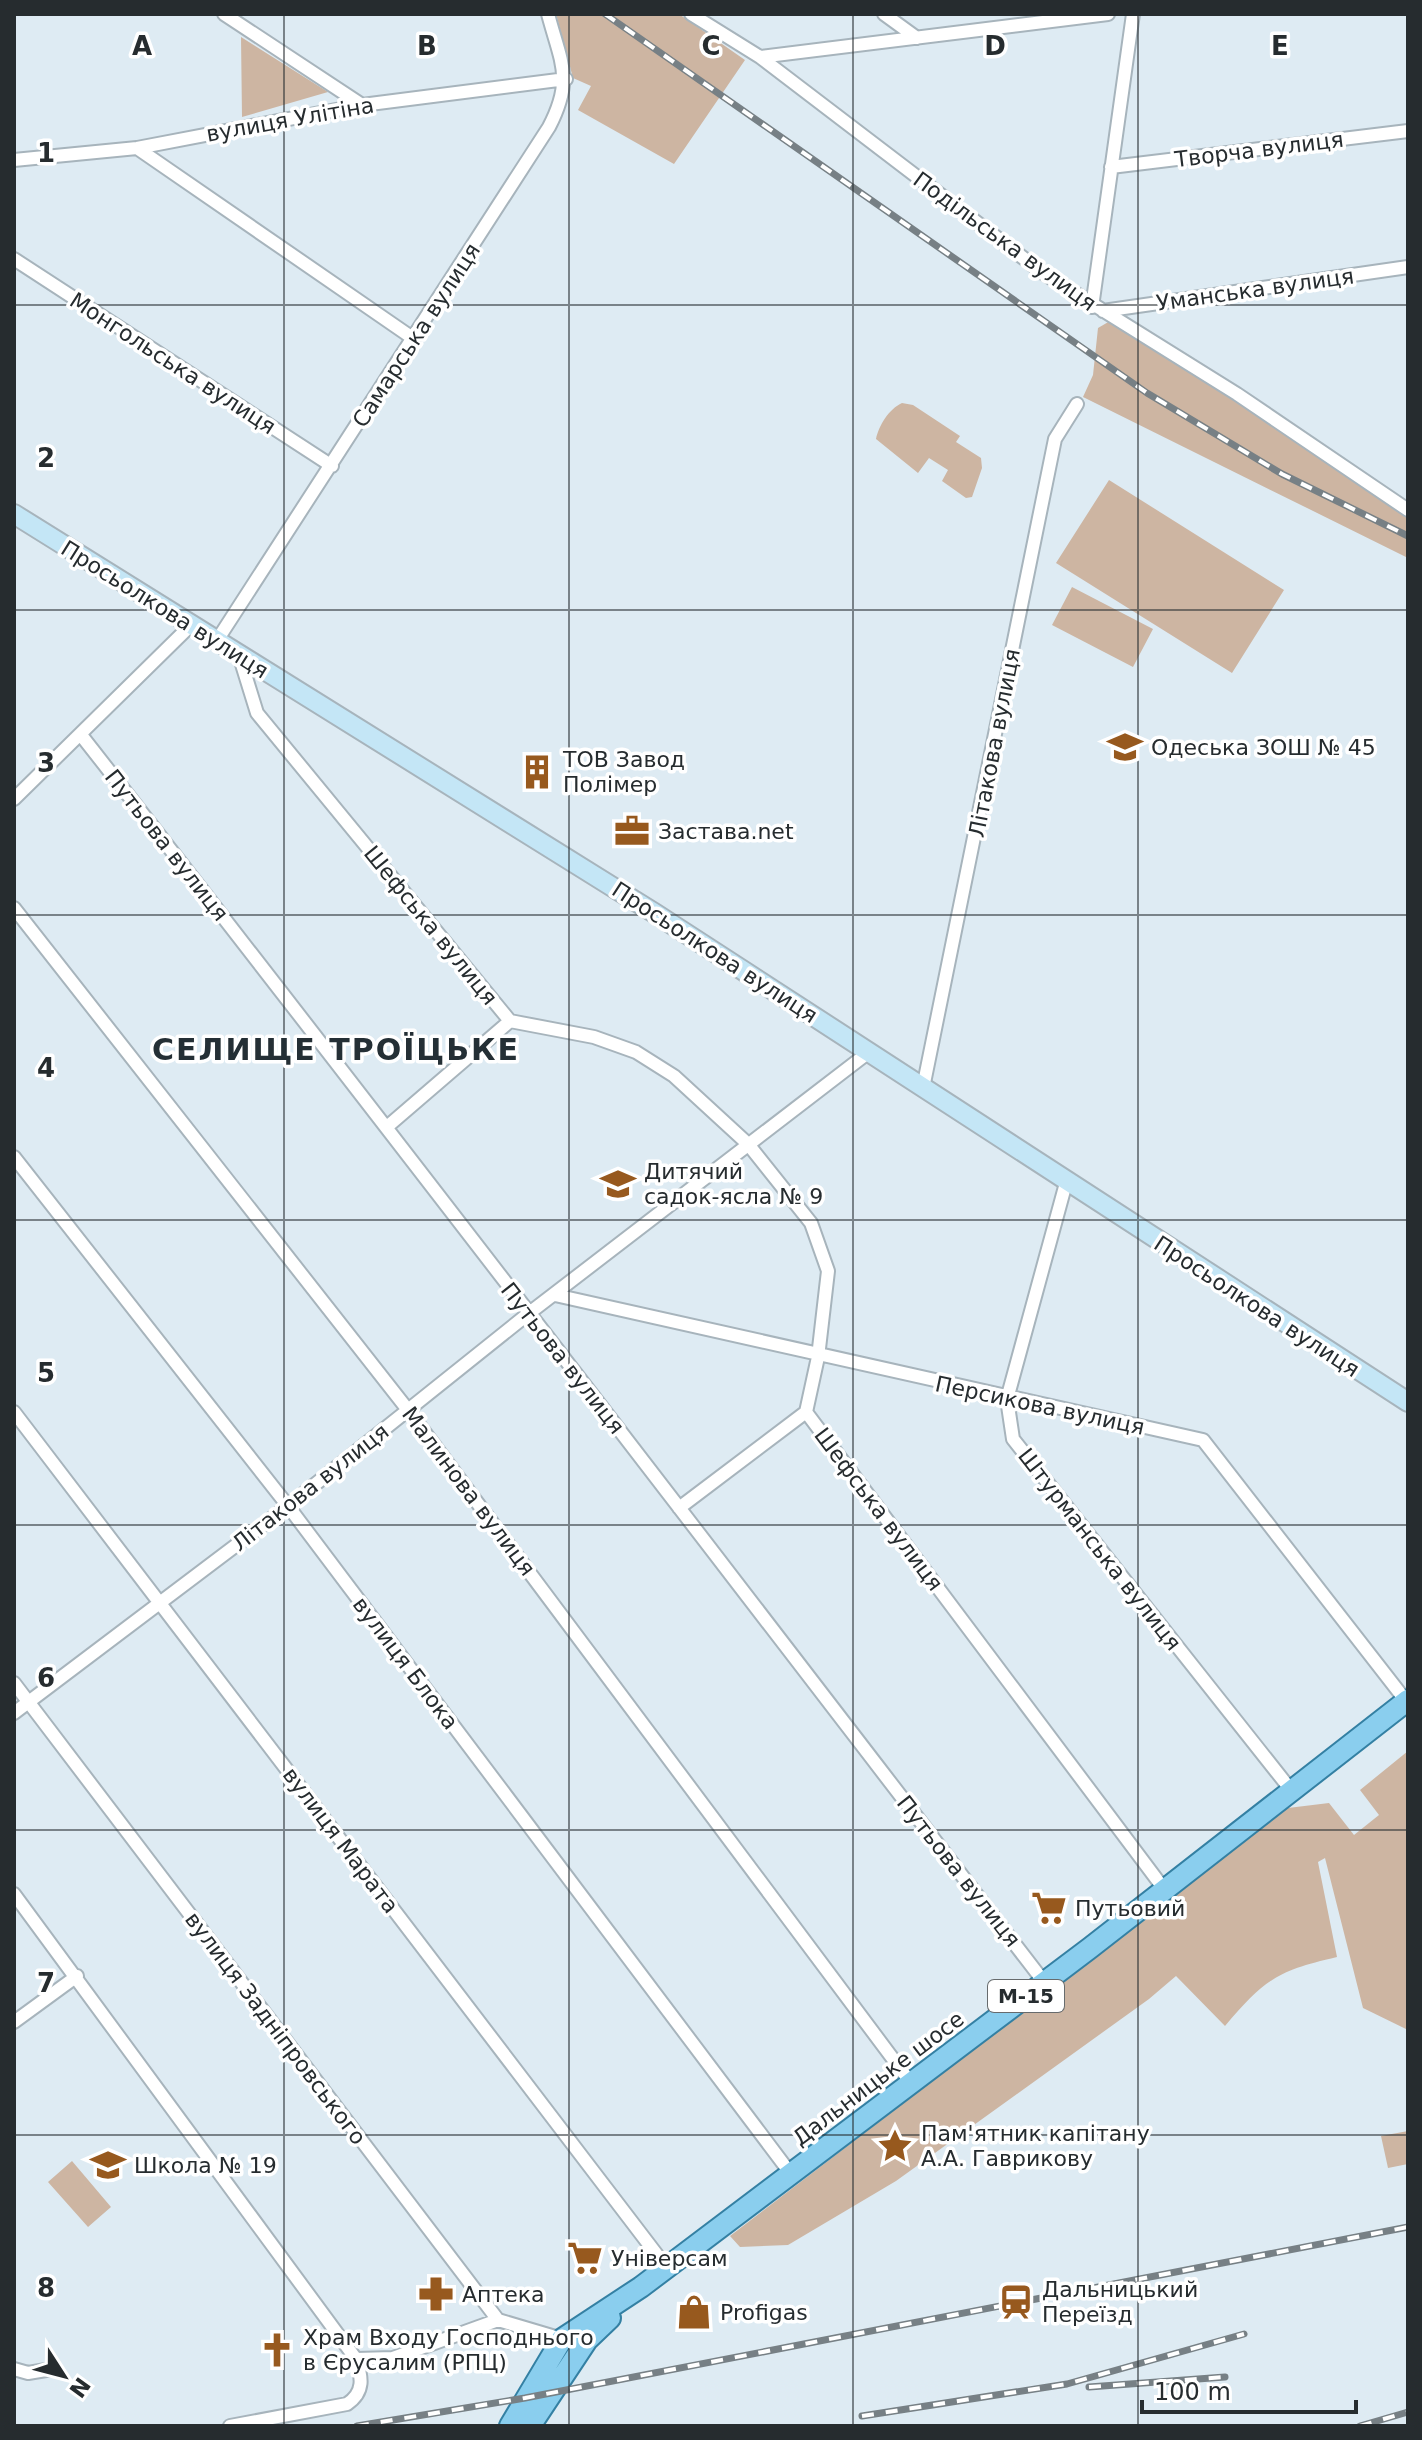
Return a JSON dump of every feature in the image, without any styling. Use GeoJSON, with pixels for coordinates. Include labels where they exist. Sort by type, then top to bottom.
{"type":"FeatureCollection","features":[{"type":"Feature","properties":{"kind":"main road","name":"Дальницьке шосе"},"geometry":{"type":"LineString","coordinates":[[641,2287],[1044,1982],[1407,1700]]}},
{"type":"Feature","properties":{"kind":"main road","name":"М-15"},"geometry":{"type":"LineString","coordinates":[[510,2426],[562,2339],[641,2287]]}},
{"type":"Feature","properties":{"kind":"main road","name":"М-15"},"geometry":{"type":"LineString","coordinates":[[530,2426],[587,2340],[641,2287]]}},
{"type":"Feature","properties":{"kind":"street"},"geometry":{"type":"LineString","coordinates":[[224,14],[362,105]]}},
{"type":"Feature","properties":{"kind":"street"},"geometry":{"type":"LineString","coordinates":[[548,14],[566,79]]}},
{"type":"Feature","properties":{"kind":"street","name":"Подільська вулиця"},"geometry":{"type":"LineString","coordinates":[[691,14],[760,57],[1098,309],[1237,394],[1408,510]]}},
{"type":"Feature","properties":{"kind":"street"},"geometry":{"type":"LineString","coordinates":[[884,14],[917,38]]}},
{"type":"Feature","properties":{"kind":"street"},"geometry":{"type":"LineString","coordinates":[[760,57],[1108,14]]}},
{"type":"Feature","properties":{"kind":"street"},"geometry":{"type":"LineString","coordinates":[[1098,309],[1111,167],[1133,14]]}},
{"type":"Feature","properties":{"kind":"street","name":"вулиця Улітіна"},"geometry":{"type":"LineString","coordinates":[[14,160],[137,148],[362,105],[566,79]]}},
{"type":"Feature","properties":{"kind":"street","name":"Самарська вулиця"},"geometry":{"type":"LineString","coordinates":[[216,642],[549,127],[562,102],[566,79]]}},
{"type":"Feature","properties":{"kind":"street","name":"Творча вулиця"},"geometry":{"type":"LineString","coordinates":[[1111,167],[1408,131]]}},
{"type":"Feature","properties":{"kind":"street"},"geometry":{"type":"LineString","coordinates":[[137,148],[414,339]]}},
{"type":"Feature","properties":{"kind":"street","name":"Монгольська вулиця"},"geometry":{"type":"LineString","coordinates":[[14,259],[332,466]]}},
{"type":"Feature","properties":{"kind":"street","name":"Уманська вулиця"},"geometry":{"type":"LineString","coordinates":[[1098,309],[1408,267]]}},
{"type":"Feature","properties":{"kind":"street","name":"Літакова вулиця"},"geometry":{"type":"LineString","coordinates":[[923,1088],[1055,439],[1077,404]]}},
{"type":"Feature","properties":{"kind":"street","name":"Просьолкова вулиця"},"geometry":{"type":"LineString","coordinates":[[14,514],[240,658],[428,768],[1408,1402]]}},
{"type":"Feature","properties":{"kind":"street"},"geometry":{"type":"LineString","coordinates":[[14,799],[190,626]]}},
{"type":"Feature","properties":{"kind":"street","name":"Шефська вулиця"},"geometry":{"type":"LineString","coordinates":[[240,658],[257,713],[510,1021],[594,1037],[636,1052],[674,1076],[748,1144],[811,1223],[828,1271],[818,1357],[806,1412],[1164,1889]]}},
{"type":"Feature","properties":{"kind":"street","name":"Путьова вулиця"},"geometry":{"type":"LineString","coordinates":[[81,735],[388,1126],[528,1314],[1044,1982]]}},
{"type":"Feature","properties":{"kind":"street","name":"Малинова вулиця"},"geometry":{"type":"LineString","coordinates":[[14,908],[408,1410],[911,2083]]}},
{"type":"Feature","properties":{"kind":"street"},"geometry":{"type":"LineString","coordinates":[[388,1126],[510,1021]]}},
{"type":"Feature","properties":{"kind":"street","name":"Літакова вулиця"},"geometry":{"type":"LineString","coordinates":[[14,1713],[288,1506],[528,1314],[869,1052]]}},
{"type":"Feature","properties":{"kind":"street","name":"вулиця Блока"},"geometry":{"type":"LineString","coordinates":[[14,1157],[288,1506],[791,2174]]}},
{"type":"Feature","properties":{"kind":"street","name":"Штурманська вулиця"},"geometry":{"type":"LineString","coordinates":[[1066,1183],[1007,1399],[1013,1439],[1291,1790]]}},
{"type":"Feature","properties":{"kind":"street","name":"Персикова вулиця"},"geometry":{"type":"LineString","coordinates":[[555,1295],[818,1357],[1203,1440],[1407,1700]]}},
{"type":"Feature","properties":{"kind":"street","name":"вулиця Марата"},"geometry":{"type":"LineString","coordinates":[[14,1412],[667,2268]]}},
{"type":"Feature","properties":{"kind":"street"},"geometry":{"type":"LineString","coordinates":[[679,1508],[806,1412]]}},
{"type":"Feature","properties":{"kind":"street","name":"вулиця Задніпровського"},"geometry":{"type":"LineString","coordinates":[[14,1683],[498,2320]]}},
{"type":"Feature","properties":{"kind":"street"},"geometry":{"type":"LineString","coordinates":[[14,1894],[356,2359],[362,2381],[359,2392],[347,2404],[230,2426]]}},
{"type":"Feature","properties":{"kind":"street"},"geometry":{"type":"LineString","coordinates":[[14,2022],[77,1976]]}},
{"type":"Feature","properties":{"kind":"street"},"geometry":{"type":"LineString","coordinates":[[356,2359],[393,2358],[498,2320],[562,2339]]}},
{"type":"Feature","properties":{"kind":"street"},"geometry":{"type":"LineString","coordinates":[[14,2369],[28,2373],[52,2369]]}},
{"type":"Feature","properties":{"kind":"shaded area"},"geometry":{"type":"Polygon","coordinates":[[[556,14],[679,14],[745,60],[674,164],[578,110],[591,86],[573,78],[556,14]]]}},
{"type":"Feature","properties":{"kind":"shaded area"},"geometry":{"type":"Polygon","coordinates":[[[241,37],[328,92],[242,117],[241,37]]]}},
{"type":"Feature","properties":{"kind":"shaded area"},"geometry":{"type":"Polygon","coordinates":[[[1110,321],[1197,373],[1408,512],[1408,558],[1083,397],[1093,375],[1098,328],[1110,321]]]}},
{"type":"Feature","properties":{"kind":"shaded area"},"geometry":{"type":"Polygon","coordinates":[[[902,403],[913,405],[960,436],[956,442],[981,458],[982,468],[972,497],[966,498],[942,481],[948,470],[929,458],[918,473],[876,439],[885,418],[902,403]]]}},
{"type":"Feature","properties":{"kind":"shaded area"},"geometry":{"type":"Polygon","coordinates":[[[1109,480],[1284,590],[1232,673],[1056,563],[1109,480]]]}},
{"type":"Feature","properties":{"kind":"shaded area"},"geometry":{"type":"Polygon","coordinates":[[[1072,587],[1153,629],[1133,667],[1052,625],[1072,587]]]}},
{"type":"Feature","properties":{"kind":"shaded area"},"geometry":{"type":"Polygon","coordinates":[[[1408,1751],[1408,2030],[1363,2008],[1325,1858],[1318,1862],[1337,1957],[1300,1967],[1274,1979],[1251,1997],[1225,2026],[1176,1976],[1149,1999],[896,2181],[788,2245],[740,2247],[730,2236],[1288,1808],[1329,1803],[1354,1835],[1379,1815],[1360,1790],[1408,1751]]]}},
{"type":"Feature","properties":{"kind":"shaded area"},"geometry":{"type":"Polygon","coordinates":[[[1408,2131],[1408,2164],[1388,2168],[1381,2136],[1408,2131]]]}},
{"type":"Feature","properties":{"kind":"shaded area"},"geometry":{"type":"Polygon","coordinates":[[[72,2161],[111,2207],[88,2227],[48,2182],[72,2161]]]}},
{"type":"Feature","properties":{"kind":"railway"},"geometry":{"type":"LineString","coordinates":[[605,14],[1147,393],[1282,474],[1408,536]]}},
{"type":"Feature","properties":{"kind":"railway"},"geometry":{"type":"LineString","coordinates":[[357,2426],[525,2398],[1408,2227]]}},
{"type":"Feature","properties":{"kind":"railway"},"geometry":{"type":"LineString","coordinates":[[862,2416],[1067,2384],[1244,2334]]}},
{"type":"Feature","properties":{"kind":"railway"},"geometry":{"type":"LineString","coordinates":[[1089,2387],[1225,2377]]}},
{"type":"Feature","properties":{"kind":"railway"},"geometry":{"type":"LineString","coordinates":[[1360,2426],[1408,2412]]}},
{"type":"Feature","properties":{"kind":"place","name":"Одеська ЗОШ № 45"},"geometry":{"type":"Point","coordinates":[1125,747]}},
{"type":"Feature","properties":{"kind":"place","name":"ТОВ Завод Полімер"},"geometry":{"type":"Point","coordinates":[537,772]}},
{"type":"Feature","properties":{"kind":"place","name":"Застава.net"},"geometry":{"type":"Point","coordinates":[632,831]}},
{"type":"Feature","properties":{"kind":"place","name":"Дитячий садок-ясла № 9"},"geometry":{"type":"Point","coordinates":[618,1184]}},
{"type":"Feature","properties":{"kind":"place","name":"Путьовий"},"geometry":{"type":"Point","coordinates":[1049,1908]}},
{"type":"Feature","properties":{"kind":"place","name":"Пам'ятник капітану А.А. Гаврикову"},"geometry":{"type":"Point","coordinates":[895,2146]}},
{"type":"Feature","properties":{"kind":"place","name":"Школа № 19"},"geometry":{"type":"Point","coordinates":[108,2165]}},
{"type":"Feature","properties":{"kind":"place","name":"Універсам"},"geometry":{"type":"Point","coordinates":[585,2258]}},
{"type":"Feature","properties":{"kind":"place","name":"Аптека"},"geometry":{"type":"Point","coordinates":[436,2294]}},
{"type":"Feature","properties":{"kind":"place","name":"Дальницький Переїзд"},"geometry":{"type":"Point","coordinates":[1016,2302]}},
{"type":"Feature","properties":{"kind":"place","name":"Profigas"},"geometry":{"type":"Point","coordinates":[694,2312]}},
{"type":"Feature","properties":{"kind":"place","name":"Храм Входу Господнього в Єрусалим (РПЦ)"},"geometry":{"type":"Point","coordinates":[277,2350]}},
{"type":"Feature","properties":{"kind":"district","name":"СЕЛИЩЕ ТРОЇЦЬКЕ"},"geometry":{"type":"Point","coordinates":[336,1050]}}]}
